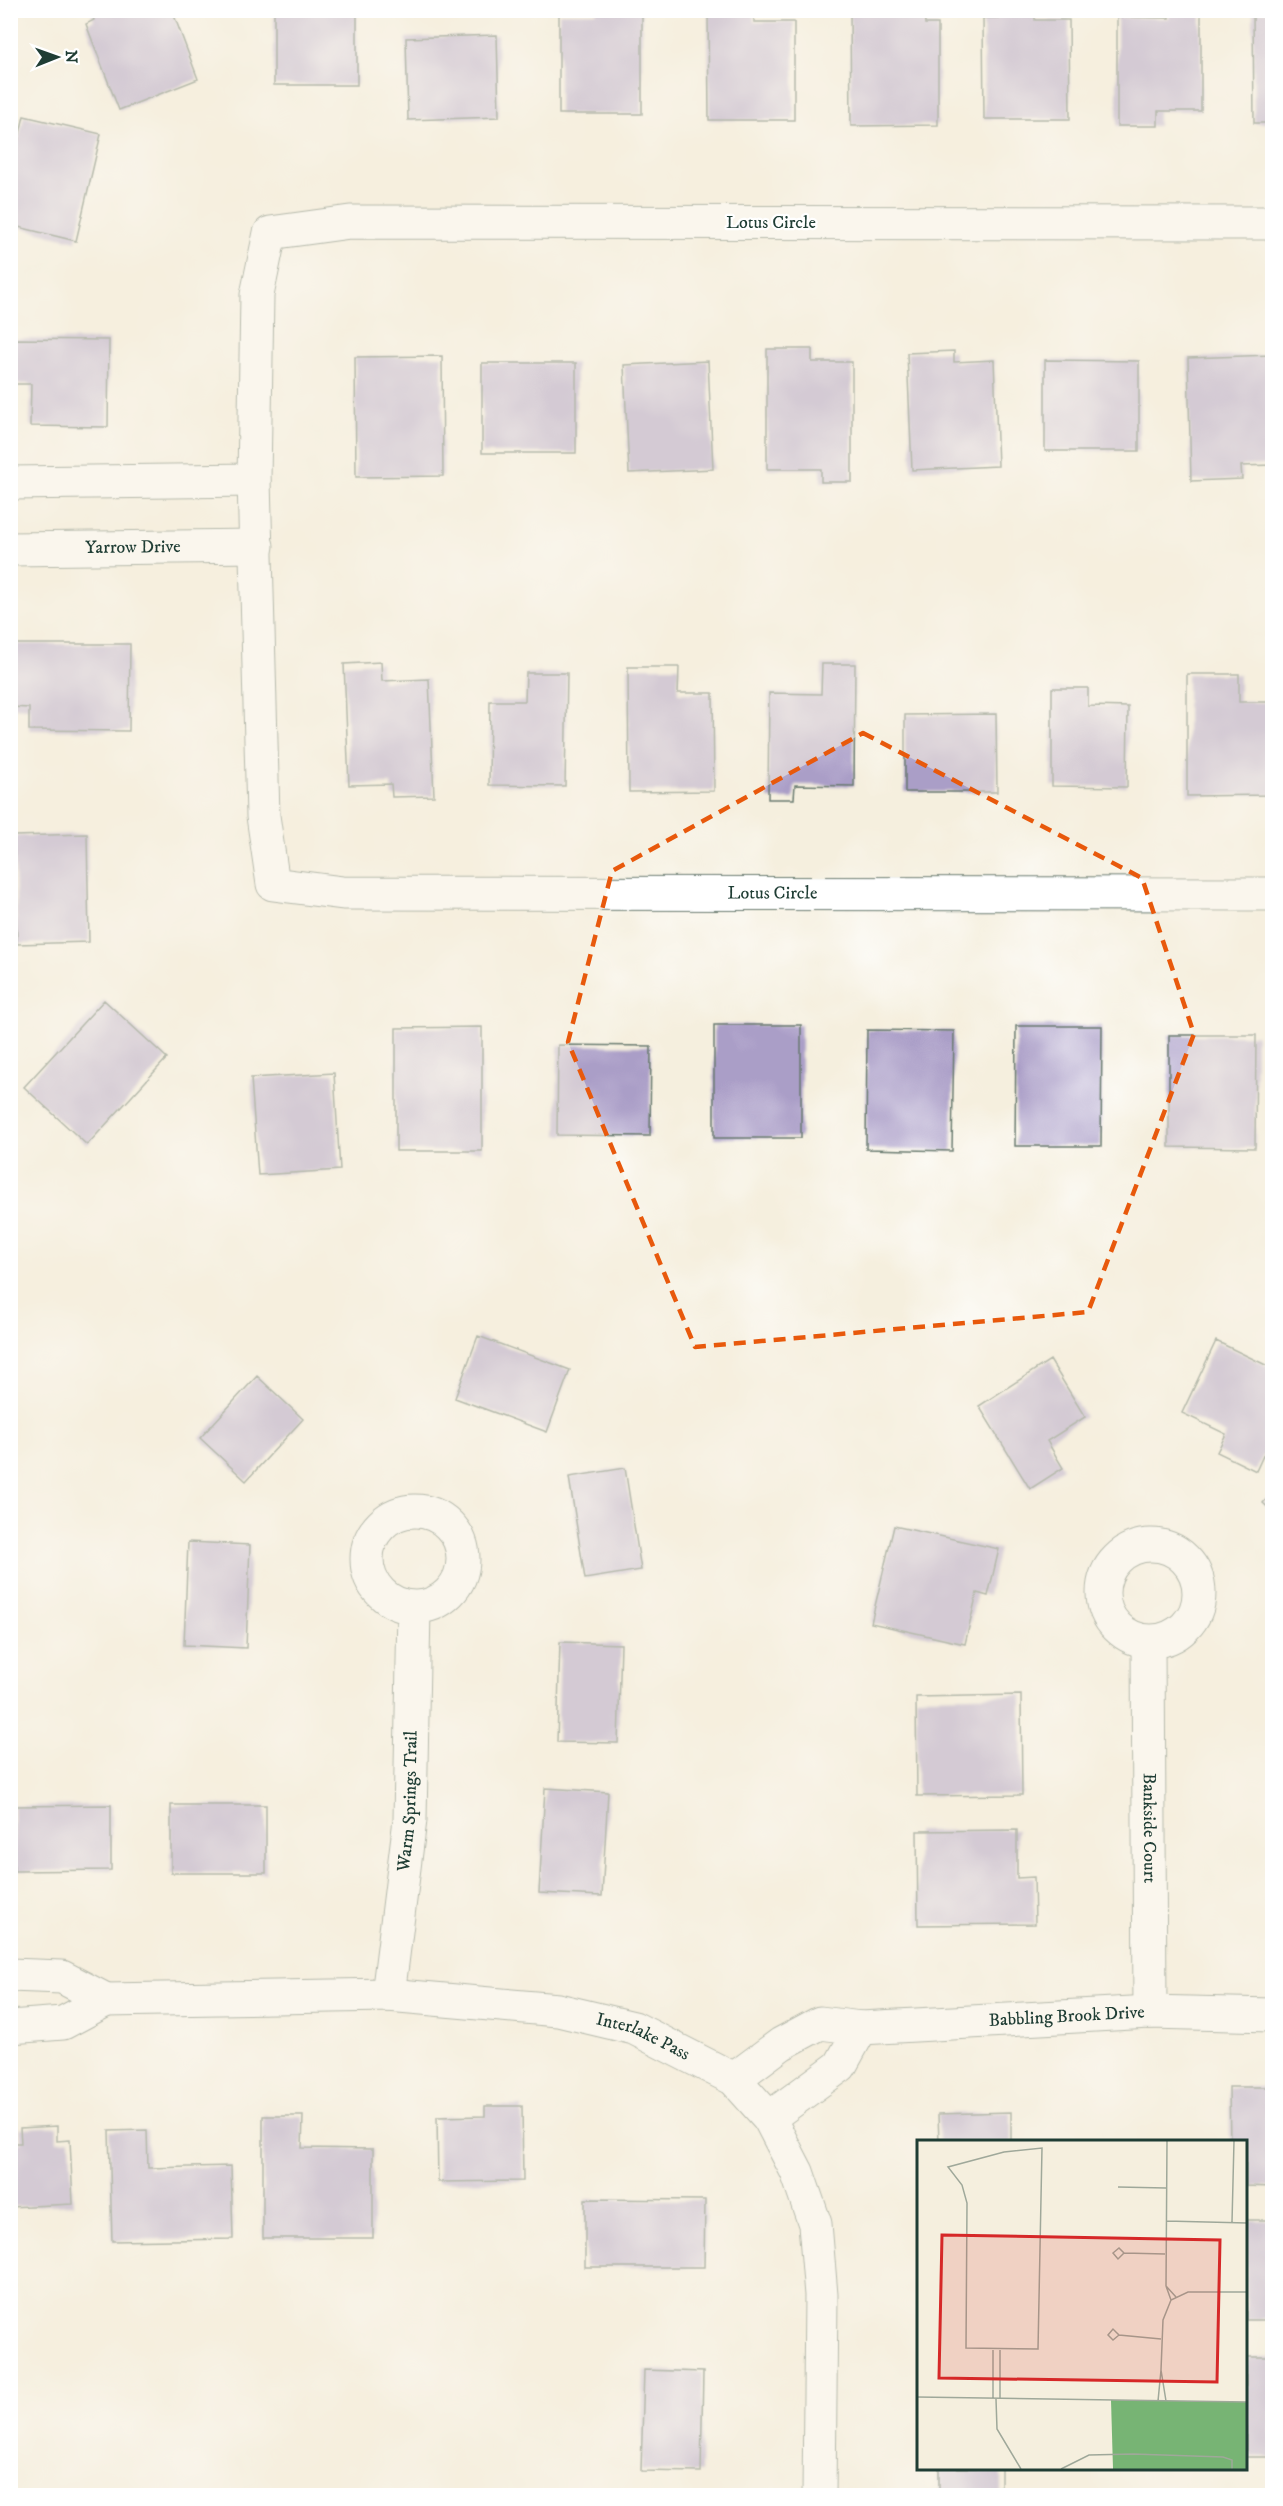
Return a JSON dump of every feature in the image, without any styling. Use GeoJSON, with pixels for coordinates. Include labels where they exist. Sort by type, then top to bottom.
{"type":"FeatureCollection","features":[{"type":"Feature","properties":{"kind":"street","name":"Lotus Circle"},"geometry":{"type":"LineString","coordinates":[[254,480],[257,295],[270,232],[350,222],[1272,223]]}},
{"type":"Feature","properties":{"kind":"street"},"geometry":{"type":"LineString","coordinates":[[10,483],[254,480],[257,546]]}},
{"type":"Feature","properties":{"kind":"street","name":"Lotus Circle"},"geometry":{"type":"LineString","coordinates":[[257,546],[263,816],[273,884],[343,893],[1272,894]]}},
{"type":"Feature","properties":{"kind":"street","name":"Yarrow Drive"},"geometry":{"type":"LineString","coordinates":[[10,549],[257,546]]}},
{"type":"Feature","properties":{"kind":"street","name":"Warm Springs Trail"},"geometry":{"type":"LineString","coordinates":[[388,1995],[410,1820],[414,1608]]}},
{"type":"Feature","properties":{"kind":"street","name":"Bankside Court"},"geometry":{"type":"LineString","coordinates":[[1148,1642],[1149,2012]]}},
{"type":"Feature","properties":{"kind":"street","name":"Interlake Pass"},"geometry":{"type":"LineString","coordinates":[[10,1975],[63,1977],[106,2000]]}},
{"type":"Feature","properties":{"kind":"street","name":"Interlake Pass"},"geometry":{"type":"LineString","coordinates":[[10,2027],[63,2023],[106,2000],[388,1995],[558,2010],[588,2016],[634,2028],[734,2079],[769,2118],[796,2172],[815,2224],[821,2295],[819,2496]]}},
{"type":"Feature","properties":{"kind":"street","name":"Babbling Brook Drive"},"geometry":{"type":"LineString","coordinates":[[734,2079],[781,2044],[820,2023],[861,2028],[1149,2012],[1272,2015]]}},
{"type":"Feature","properties":{"kind":"street"},"geometry":{"type":"LineString","coordinates":[[769,2118],[840,2066],[861,2028]]}},
{"type":"Feature","properties":{"kind":"highlighted area"},"geometry":{"type":"Polygon","coordinates":[[[863,733],[1142,878],[1194,1034],[1088,1312],[695,1347],[568,1042],[612,871],[863,733]]]}},
{"type":"Feature","properties":{"kind":"building"},"geometry":{"type":"Polygon","coordinates":[[[90,10],[172,10],[198,79],[119,110],[86,24],[94,20],[90,10]]]}},
{"type":"Feature","properties":{"kind":"building"},"geometry":{"type":"Polygon","coordinates":[[[274,10],[357,10],[357,85],[274,85],[274,10]]]}},
{"type":"Feature","properties":{"kind":"building"},"geometry":{"type":"Polygon","coordinates":[[[597,10],[642,10],[642,114],[559,114],[559,13],[596,13],[597,10]]]}},
{"type":"Feature","properties":{"kind":"building"},"geometry":{"type":"Polygon","coordinates":[[[708,10],[754,10],[754,22],[794,22],[794,120],[709,120],[708,10]]]}},
{"type":"Feature","properties":{"kind":"building"},"geometry":{"type":"Polygon","coordinates":[[[850,10],[924,10],[925,24],[938,24],[938,125],[851,126],[850,10]]]}},
{"type":"Feature","properties":{"kind":"building"},"geometry":{"type":"Polygon","coordinates":[[[999,10],[1035,10],[1035,20],[1069,20],[1070,119],[984,119],[983,18],[999,18],[999,10]]]}},
{"type":"Feature","properties":{"kind":"building"},"geometry":{"type":"Polygon","coordinates":[[[1169,10],[1201,10],[1201,111],[1158,111],[1158,126],[1117,126],[1117,17],[1169,18],[1169,10]]]}},
{"type":"Feature","properties":{"kind":"building"},"geometry":{"type":"Polygon","coordinates":[[[1253,12],[1272,12],[1272,123],[1254,123],[1253,12]]]}},
{"type":"Feature","properties":{"kind":"building"},"geometry":{"type":"Polygon","coordinates":[[[497,35],[499,117],[408,120],[406,38],[497,35]]]}},
{"type":"Feature","properties":{"kind":"building"},"geometry":{"type":"Polygon","coordinates":[[[24,116],[101,134],[76,241],[10,225],[10,175],[24,116]]]}},
{"type":"Feature","properties":{"kind":"building"},"geometry":{"type":"Polygon","coordinates":[[[11,339],[109,340],[108,427],[30,426],[31,384],[11,384],[11,339]]]}},
{"type":"Feature","properties":{"kind":"building"},"geometry":{"type":"Polygon","coordinates":[[[767,349],[812,349],[812,362],[852,362],[852,482],[821,482],[821,469],[767,469],[767,349]]]}},
{"type":"Feature","properties":{"kind":"building"},"geometry":{"type":"Polygon","coordinates":[[[954,351],[954,362],[994,360],[998,466],[912,470],[907,353],[954,351]]]}},
{"type":"Feature","properties":{"kind":"building"},"geometry":{"type":"Polygon","coordinates":[[[1272,355],[1272,465],[1241,466],[1242,479],[1191,481],[1188,358],[1272,355]]]}},
{"type":"Feature","properties":{"kind":"building"},"geometry":{"type":"Polygon","coordinates":[[[442,356],[443,476],[356,477],[355,357],[442,356]]]}},
{"type":"Feature","properties":{"kind":"building"},"geometry":{"type":"Polygon","coordinates":[[[1045,360],[1139,361],[1139,451],[1045,451],[1045,360]]]}},
{"type":"Feature","properties":{"kind":"building"},"geometry":{"type":"Polygon","coordinates":[[[708,361],[713,469],[629,473],[624,365],[708,361]]]}},
{"type":"Feature","properties":{"kind":"building"},"geometry":{"type":"Polygon","coordinates":[[[482,363],[576,363],[576,453],[482,453],[482,363]]]}},
{"type":"Feature","properties":{"kind":"building"},"geometry":{"type":"Polygon","coordinates":[[[11,644],[130,644],[129,731],[29,730],[29,708],[11,707],[11,644]]]}},
{"type":"Feature","properties":{"kind":"building"},"geometry":{"type":"Polygon","coordinates":[[[381,662],[382,681],[429,679],[434,796],[392,797],[391,784],[349,785],[344,664],[381,662]]]}},
{"type":"Feature","properties":{"kind":"building"},"geometry":{"type":"Polygon","coordinates":[[[822,664],[855,664],[854,786],[795,785],[794,799],[768,799],[769,693],[821,694],[822,664]]]}},
{"type":"Feature","properties":{"kind":"building"},"geometry":{"type":"Polygon","coordinates":[[[628,667],[679,667],[678,693],[713,693],[714,791],[629,792],[628,667]]]}},
{"type":"Feature","properties":{"kind":"building"},"geometry":{"type":"Polygon","coordinates":[[[526,673],[567,673],[565,786],[489,785],[490,701],[525,701],[526,673]]]}},
{"type":"Feature","properties":{"kind":"building"},"geometry":{"type":"Polygon","coordinates":[[[1187,674],[1239,674],[1239,702],[1272,702],[1272,795],[1187,796],[1187,674]]]}},
{"type":"Feature","properties":{"kind":"building"},"geometry":{"type":"Polygon","coordinates":[[[1052,688],[1088,688],[1088,706],[1128,707],[1127,787],[1052,786],[1052,688]]]}},
{"type":"Feature","properties":{"kind":"building"},"geometry":{"type":"Polygon","coordinates":[[[996,714],[997,792],[905,792],[905,715],[996,714]]]}},
{"type":"Feature","properties":{"kind":"building"},"geometry":{"type":"Polygon","coordinates":[[[87,834],[89,942],[17,944],[14,836],[87,834]]]}},
{"type":"Feature","properties":{"kind":"building"},"geometry":{"type":"Polygon","coordinates":[[[104,1000],[167,1058],[87,1145],[24,1087],[104,1000]]]}},
{"type":"Feature","properties":{"kind":"building"},"geometry":{"type":"Polygon","coordinates":[[[714,1025],[801,1025],[801,1138],[714,1138],[714,1025]]]}},
{"type":"Feature","properties":{"kind":"building"},"geometry":{"type":"Polygon","coordinates":[[[1016,1026],[1102,1026],[1101,1146],[1015,1146],[1016,1026]]]}},
{"type":"Feature","properties":{"kind":"building"},"geometry":{"type":"Polygon","coordinates":[[[482,1027],[482,1151],[396,1151],[396,1028],[482,1027]]]}},
{"type":"Feature","properties":{"kind":"building"},"geometry":{"type":"Polygon","coordinates":[[[867,1030],[954,1031],[952,1151],[866,1149],[867,1030]]]}},
{"type":"Feature","properties":{"kind":"building"},"geometry":{"type":"Polygon","coordinates":[[[1169,1035],[1256,1035],[1255,1148],[1169,1147],[1169,1035]]]}},
{"type":"Feature","properties":{"kind":"building"},"geometry":{"type":"Polygon","coordinates":[[[558,1045],[651,1046],[650,1136],[557,1135],[558,1045]]]}},
{"type":"Feature","properties":{"kind":"building"},"geometry":{"type":"Polygon","coordinates":[[[334,1073],[340,1170],[258,1175],[251,1078],[334,1073]]]}},
{"type":"Feature","properties":{"kind":"building"},"geometry":{"type":"Polygon","coordinates":[[[478,1336],[570,1370],[547,1432],[455,1398],[478,1336]]]}},
{"type":"Feature","properties":{"kind":"building"},"geometry":{"type":"Polygon","coordinates":[[[1216,1341],[1272,1368],[1272,1436],[1256,1471],[1217,1452],[1226,1434],[1182,1413],[1216,1341]]]}},
{"type":"Feature","properties":{"kind":"building"},"geometry":{"type":"Polygon","coordinates":[[[1050,1360],[1085,1417],[1047,1441],[1063,1468],[1030,1489],[979,1406],[1050,1360]]]}},
{"type":"Feature","properties":{"kind":"building"},"geometry":{"type":"Polygon","coordinates":[[[257,1376],[303,1419],[246,1481],[200,1438],[257,1376]]]}},
{"type":"Feature","properties":{"kind":"building"},"geometry":{"type":"Polygon","coordinates":[[[625,1468],[641,1570],[585,1579],[569,1477],[625,1468]]]}},
{"type":"Feature","properties":{"kind":"building"},"geometry":{"type":"Polygon","coordinates":[[[1272,1493],[1272,1511],[1263,1503],[1272,1493]]]}},
{"type":"Feature","properties":{"kind":"building"},"geometry":{"type":"Polygon","coordinates":[[[894,1526],[999,1549],[988,1596],[977,1593],[965,1644],[871,1623],[894,1526]]]}},
{"type":"Feature","properties":{"kind":"building"},"geometry":{"type":"Polygon","coordinates":[[[188,1542],[250,1545],[246,1648],[184,1645],[188,1542]]]}},
{"type":"Feature","properties":{"kind":"building"},"geometry":{"type":"Polygon","coordinates":[[[560,1642],[621,1644],[618,1743],[557,1742],[560,1642]]]}},
{"type":"Feature","properties":{"kind":"building"},"geometry":{"type":"Polygon","coordinates":[[[1021,1695],[1022,1795],[917,1796],[916,1697],[1021,1695]]]}},
{"type":"Feature","properties":{"kind":"building"},"geometry":{"type":"Polygon","coordinates":[[[545,1788],[608,1792],[602,1896],[539,1893],[545,1788]]]}},
{"type":"Feature","properties":{"kind":"building"},"geometry":{"type":"Polygon","coordinates":[[[111,1805],[111,1870],[14,1871],[14,1806],[111,1805]]]}},
{"type":"Feature","properties":{"kind":"building"},"geometry":{"type":"Polygon","coordinates":[[[171,1805],[266,1805],[266,1873],[171,1873],[171,1805]]]}},
{"type":"Feature","properties":{"kind":"building"},"geometry":{"type":"Polygon","coordinates":[[[1017,1830],[1017,1878],[1034,1877],[1035,1924],[918,1925],[917,1831],[1017,1830]]]}},
{"type":"Feature","properties":{"kind":"building"},"geometry":{"type":"Polygon","coordinates":[[[1229,2087],[1272,2087],[1272,2187],[1247,2186],[1247,2140],[1230,2140],[1229,2087]]]}},
{"type":"Feature","properties":{"kind":"building"},"geometry":{"type":"Polygon","coordinates":[[[485,2106],[522,2106],[523,2181],[438,2182],[437,2117],[485,2116],[485,2106]]]}},
{"type":"Feature","properties":{"kind":"building"},"geometry":{"type":"Polygon","coordinates":[[[1011,2112],[1011,2140],[939,2140],[938,2114],[1011,2112]]]}},
{"type":"Feature","properties":{"kind":"building"},"geometry":{"type":"Polygon","coordinates":[[[263,2116],[303,2116],[302,2148],[373,2149],[373,2238],[263,2238],[263,2116]]]}},
{"type":"Feature","properties":{"kind":"building"},"geometry":{"type":"Polygon","coordinates":[[[57,2126],[57,2141],[70,2140],[73,2204],[10,2207],[10,2143],[21,2143],[20,2128],[57,2126]]]}},
{"type":"Feature","properties":{"kind":"building"},"geometry":{"type":"Polygon","coordinates":[[[147,2130],[148,2168],[231,2166],[233,2239],[112,2241],[109,2131],[147,2130]]]}},
{"type":"Feature","properties":{"kind":"building"},"geometry":{"type":"Polygon","coordinates":[[[585,2199],[705,2200],[704,2267],[585,2267],[585,2199]]]}},
{"type":"Feature","properties":{"kind":"building"},"geometry":{"type":"Polygon","coordinates":[[[1247,2220],[1272,2220],[1272,2320],[1247,2320],[1247,2220]]]}},
{"type":"Feature","properties":{"kind":"building"},"geometry":{"type":"Polygon","coordinates":[[[1247,2357],[1272,2357],[1272,2457],[1247,2457],[1247,2357]]]}},
{"type":"Feature","properties":{"kind":"building"},"geometry":{"type":"Polygon","coordinates":[[[644,2370],[703,2372],[701,2472],[641,2471],[644,2370]]]}},
{"type":"Feature","properties":{"kind":"building"},"geometry":{"type":"Polygon","coordinates":[[[939,2470],[1001,2470],[1001,2496],[939,2496],[939,2470]]]}}]}
